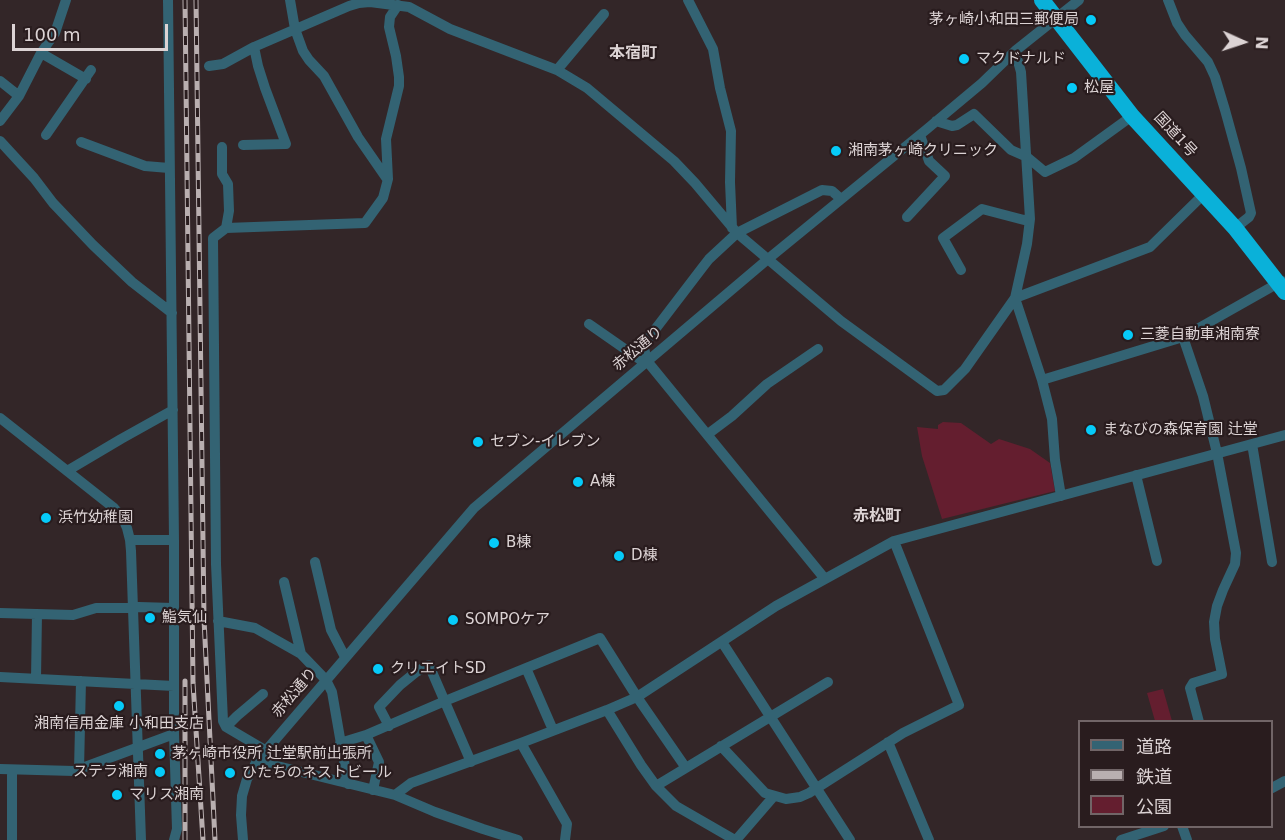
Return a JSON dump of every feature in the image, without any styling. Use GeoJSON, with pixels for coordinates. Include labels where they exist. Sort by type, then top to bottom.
{"type":"FeatureCollection","features":[{"type":"Feature","properties":{"kind":"highway","name":"国道1号"},"geometry":{"type":"LineString","coordinates":[[1041,0],[1132,116],[1205,194],[1283,284]]}},
{"type":"Feature","properties":{"kind":"street"},"geometry":{"type":"LineString","coordinates":[[0,121],[18,96],[55,33],[66,0]]}},
{"type":"Feature","properties":{"kind":"street"},"geometry":{"type":"LineString","coordinates":[[168,0],[174,734],[177,829],[174,840]]}},
{"type":"Feature","properties":{"kind":"street"},"geometry":{"type":"LineString","coordinates":[[290,0],[295,29],[303,51],[324,76],[358,137],[388,179]]}},
{"type":"Feature","properties":{"kind":"street"},"geometry":{"type":"LineString","coordinates":[[688,0],[712,49],[730,131],[730,182],[735,231]]}},
{"type":"Feature","properties":{"kind":"street","name":"赤松通り"},"geometry":{"type":"LineString","coordinates":[[243,840],[242,796],[247,778],[257,761],[474,508],[768,259],[936,122],[1015,51],[1079,0]]}},
{"type":"Feature","properties":{"kind":"street"},"geometry":{"type":"LineString","coordinates":[[1168,0],[1177,23],[1208,62],[1225,110],[1251,213],[1250,217],[1235,228]]}},
{"type":"Feature","properties":{"kind":"street"},"geometry":{"type":"LineString","coordinates":[[209,66],[223,64],[254,47],[358,3],[370,2],[409,7],[450,29],[558,70],[608,104],[674,161],[735,231],[841,321],[937,391],[944,390],[965,369],[1016,298],[1030,219],[1021,72],[1015,51]]}},
{"type":"Feature","properties":{"kind":"street"},"geometry":{"type":"LineString","coordinates":[[266,750],[226,727],[223,721],[215,511],[213,238],[226,228],[365,223],[383,198],[388,179],[386,139],[399,86],[396,56],[389,27],[390,17],[398,4]]}},
{"type":"Feature","properties":{"kind":"street"},"geometry":{"type":"LineString","coordinates":[[558,70],[604,14]]}},
{"type":"Feature","properties":{"kind":"street"},"geometry":{"type":"LineString","coordinates":[[243,146],[286,144],[265,88],[254,47]]}},
{"type":"Feature","properties":{"kind":"street"},"geometry":{"type":"LineString","coordinates":[[42,53],[89,75],[46,135]]}},
{"type":"Feature","properties":{"kind":"street"},"geometry":{"type":"LineString","coordinates":[[0,81],[18,96]]}},
{"type":"Feature","properties":{"kind":"street"},"geometry":{"type":"LineString","coordinates":[[936,122],[957,125],[974,114],[1011,150],[1027,157],[1044,172],[1074,158],[1132,116]]}},
{"type":"Feature","properties":{"kind":"street"},"geometry":{"type":"LineString","coordinates":[[906,218],[945,176],[929,161],[920,135]]}},
{"type":"Feature","properties":{"kind":"street"},"geometry":{"type":"LineString","coordinates":[[0,141],[34,178],[53,203],[93,245],[132,282],[172,313]]}},
{"type":"Feature","properties":{"kind":"street"},"geometry":{"type":"LineString","coordinates":[[81,142],[145,166],[169,168]]}},
{"type":"Feature","properties":{"kind":"street"},"geometry":{"type":"LineString","coordinates":[[222,147],[222,174],[228,184],[229,211],[226,228]]}},
{"type":"Feature","properties":{"kind":"street"},"geometry":{"type":"LineString","coordinates":[[646,362],[644,348],[647,340],[709,259],[735,231],[822,190],[832,191],[841,199]]}},
{"type":"Feature","properties":{"kind":"street"},"geometry":{"type":"LineString","coordinates":[[1016,298],[1150,247],[1205,194]]}},
{"type":"Feature","properties":{"kind":"street"},"geometry":{"type":"LineString","coordinates":[[961,270],[944,238],[982,209],[1024,220],[1030,219]]}},
{"type":"Feature","properties":{"kind":"street"},"geometry":{"type":"LineString","coordinates":[[1042,380],[1183,337],[1283,284]]}},
{"type":"Feature","properties":{"kind":"street"},"geometry":{"type":"LineString","coordinates":[[1016,298],[1052,419],[1061,496]]}},
{"type":"Feature","properties":{"kind":"street"},"geometry":{"type":"LineString","coordinates":[[589,324],[646,362],[708,434],[825,579]]}},
{"type":"Feature","properties":{"kind":"street"},"geometry":{"type":"LineString","coordinates":[[1183,337],[1203,396],[1236,553],[1235,564],[1217,606],[1214,622],[1222,674],[1193,683],[1190,688],[1198,720]]}},
{"type":"Feature","properties":{"kind":"street"},"geometry":{"type":"LineString","coordinates":[[708,434],[767,384],[818,349]]}},
{"type":"Feature","properties":{"kind":"street"},"geometry":{"type":"LineString","coordinates":[[67,471],[173,411]]}},
{"type":"Feature","properties":{"kind":"street"},"geometry":{"type":"LineString","coordinates":[[0,418],[114,508],[122,517],[127,528],[130,540],[141,840]]}},
{"type":"Feature","properties":{"kind":"street"},"geometry":{"type":"LineString","coordinates":[[395,795],[411,783],[637,697],[776,606],[894,541],[1285,435]]}},
{"type":"Feature","properties":{"kind":"street"},"geometry":{"type":"LineString","coordinates":[[1252,444],[1272,562]]}},
{"type":"Feature","properties":{"kind":"street"},"geometry":{"type":"LineString","coordinates":[[1136,475],[1158,561]]}},
{"type":"Feature","properties":{"kind":"street"},"geometry":{"type":"LineString","coordinates":[[130,540],[174,540]]}},
{"type":"Feature","properties":{"kind":"street"},"geometry":{"type":"LineString","coordinates":[[721,746],[765,793],[786,799],[800,797],[809,794],[903,733],[959,705],[894,541]]}},
{"type":"Feature","properties":{"kind":"street"},"geometry":{"type":"LineString","coordinates":[[315,562],[331,630],[345,657]]}},
{"type":"Feature","properties":{"kind":"street"},"geometry":{"type":"LineString","coordinates":[[284,582],[301,654]]}},
{"type":"Feature","properties":{"kind":"street"},"geometry":{"type":"LineString","coordinates":[[0,613],[73,615],[96,608],[173,608]]}},
{"type":"Feature","properties":{"kind":"street"},"geometry":{"type":"LineString","coordinates":[[36,679],[37,614]]}},
{"type":"Feature","properties":{"kind":"street"},"geometry":{"type":"LineString","coordinates":[[218,621],[255,628],[301,654],[326,680],[332,692],[348,784]]}},
{"type":"Feature","properties":{"kind":"street"},"geometry":{"type":"LineString","coordinates":[[340,743],[366,735],[600,638],[686,768]]}},
{"type":"Feature","properties":{"kind":"street"},"geometry":{"type":"LineString","coordinates":[[722,642],[850,840]]}},
{"type":"Feature","properties":{"kind":"street"},"geometry":{"type":"LineString","coordinates":[[388,726],[379,706],[400,684],[429,665],[471,762]]}},
{"type":"Feature","properties":{"kind":"street"},"geometry":{"type":"LineString","coordinates":[[526,668],[553,730]]}},
{"type":"Feature","properties":{"kind":"street"},"geometry":{"type":"LineString","coordinates":[[0,678],[174,686]]}},
{"type":"Feature","properties":{"kind":"street"},"geometry":{"type":"LineString","coordinates":[[79,770],[81,681]]}},
{"type":"Feature","properties":{"kind":"street"},"geometry":{"type":"LineString","coordinates":[[656,786],[828,682]]}},
{"type":"Feature","properties":{"kind":"street"},"geometry":{"type":"LineString","coordinates":[[226,727],[263,694]]}},
{"type":"Feature","properties":{"kind":"street"},"geometry":{"type":"LineString","coordinates":[[607,710],[656,786],[676,806],[735,840],[774,796]]}},
{"type":"Feature","properties":{"kind":"street"},"geometry":{"type":"LineString","coordinates":[[0,769],[79,770],[174,734]]}},
{"type":"Feature","properties":{"kind":"street"},"geometry":{"type":"LineString","coordinates":[[366,735],[379,762],[373,790]]}},
{"type":"Feature","properties":{"kind":"street"},"geometry":{"type":"LineString","coordinates":[[888,742],[929,840]]}},
{"type":"Feature","properties":{"kind":"street"},"geometry":{"type":"LineString","coordinates":[[521,743],[567,824],[565,840]]}},
{"type":"Feature","properties":{"kind":"street"},"geometry":{"type":"LineString","coordinates":[[257,761],[395,795],[483,830],[518,840]]}},
{"type":"Feature","properties":{"kind":"street"},"geometry":{"type":"LineString","coordinates":[[12,770],[12,840]]}},
{"type":"Feature","properties":{"kind":"street"},"geometry":{"type":"LineString","coordinates":[[1121,840],[1158,828]]}},
{"type":"Feature","properties":{"kind":"green space"},"geometry":{"type":"Polygon","coordinates":[[[943,422],[961,423],[991,444],[999,439],[1030,449],[1050,463],[1055,491],[942,519],[922,456],[917,427],[938,429],[938,425],[943,422]]]}},
{"type":"Feature","properties":{"kind":"green space"},"geometry":{"type":"Polygon","coordinates":[[[1163,689],[1172,720],[1155,720],[1147,693],[1163,689]]]}},
{"type":"Feature","properties":{"kind":"railway"},"geometry":{"type":"LineString","coordinates":[[185,0],[193,683],[203,840]]}},
{"type":"Feature","properties":{"kind":"railway"},"geometry":{"type":"LineString","coordinates":[[196,0],[204,619],[215,840]]}},
{"type":"Feature","properties":{"kind":"railway"},"geometry":{"type":"LineString","coordinates":[[185,681],[185,840]]}},
{"type":"Feature","properties":{"kind":"place","name":"茅ヶ崎小和田三郵便局"},"geometry":{"type":"Point","coordinates":[1091,20]}},
{"type":"Feature","properties":{"kind":"place","name":"マクドナルド"},"geometry":{"type":"Point","coordinates":[964,59]}},
{"type":"Feature","properties":{"kind":"place","name":"松屋"},"geometry":{"type":"Point","coordinates":[1072,88]}},
{"type":"Feature","properties":{"kind":"place","name":"湘南茅ヶ崎クリニック"},"geometry":{"type":"Point","coordinates":[836,151]}},
{"type":"Feature","properties":{"kind":"place","name":"三菱自動車湘南寮"},"geometry":{"type":"Point","coordinates":[1128,335]}},
{"type":"Feature","properties":{"kind":"place","name":"まなびの森保育園 辻堂"},"geometry":{"type":"Point","coordinates":[1091,430]}},
{"type":"Feature","properties":{"kind":"place","name":"セブン-イレブン"},"geometry":{"type":"Point","coordinates":[478,442]}},
{"type":"Feature","properties":{"kind":"place","name":"A棟"},"geometry":{"type":"Point","coordinates":[578,482]}},
{"type":"Feature","properties":{"kind":"place","name":"浜竹幼稚園"},"geometry":{"type":"Point","coordinates":[46,518]}},
{"type":"Feature","properties":{"kind":"place","name":"B棟"},"geometry":{"type":"Point","coordinates":[494,543]}},
{"type":"Feature","properties":{"kind":"place","name":"D棟"},"geometry":{"type":"Point","coordinates":[619,556]}},
{"type":"Feature","properties":{"kind":"place","name":"鮨気仙"},"geometry":{"type":"Point","coordinates":[150,618]}},
{"type":"Feature","properties":{"kind":"place","name":"SOMPOケア"},"geometry":{"type":"Point","coordinates":[453,620]}},
{"type":"Feature","properties":{"kind":"place","name":"クリエイトSD"},"geometry":{"type":"Point","coordinates":[378,669]}},
{"type":"Feature","properties":{"kind":"place","name":"湘南信用金庫 小和田支店"},"geometry":{"type":"Point","coordinates":[119,706]}},
{"type":"Feature","properties":{"kind":"place","name":"茅ヶ崎市役所 辻堂駅前出張所"},"geometry":{"type":"Point","coordinates":[160,754]}},
{"type":"Feature","properties":{"kind":"place","name":"ステラ湘南"},"geometry":{"type":"Point","coordinates":[160,772]}},
{"type":"Feature","properties":{"kind":"place","name":"ひたちのネストビール"},"geometry":{"type":"Point","coordinates":[230,773]}},
{"type":"Feature","properties":{"kind":"place","name":"マリス湘南"},"geometry":{"type":"Point","coordinates":[117,795]}},
{"type":"Feature","properties":{"kind":"district","name":"本宿町"},"geometry":{"type":"Point","coordinates":[633,54]}},
{"type":"Feature","properties":{"kind":"district","name":"赤松町"},"geometry":{"type":"Point","coordinates":[877,517]}}]}
